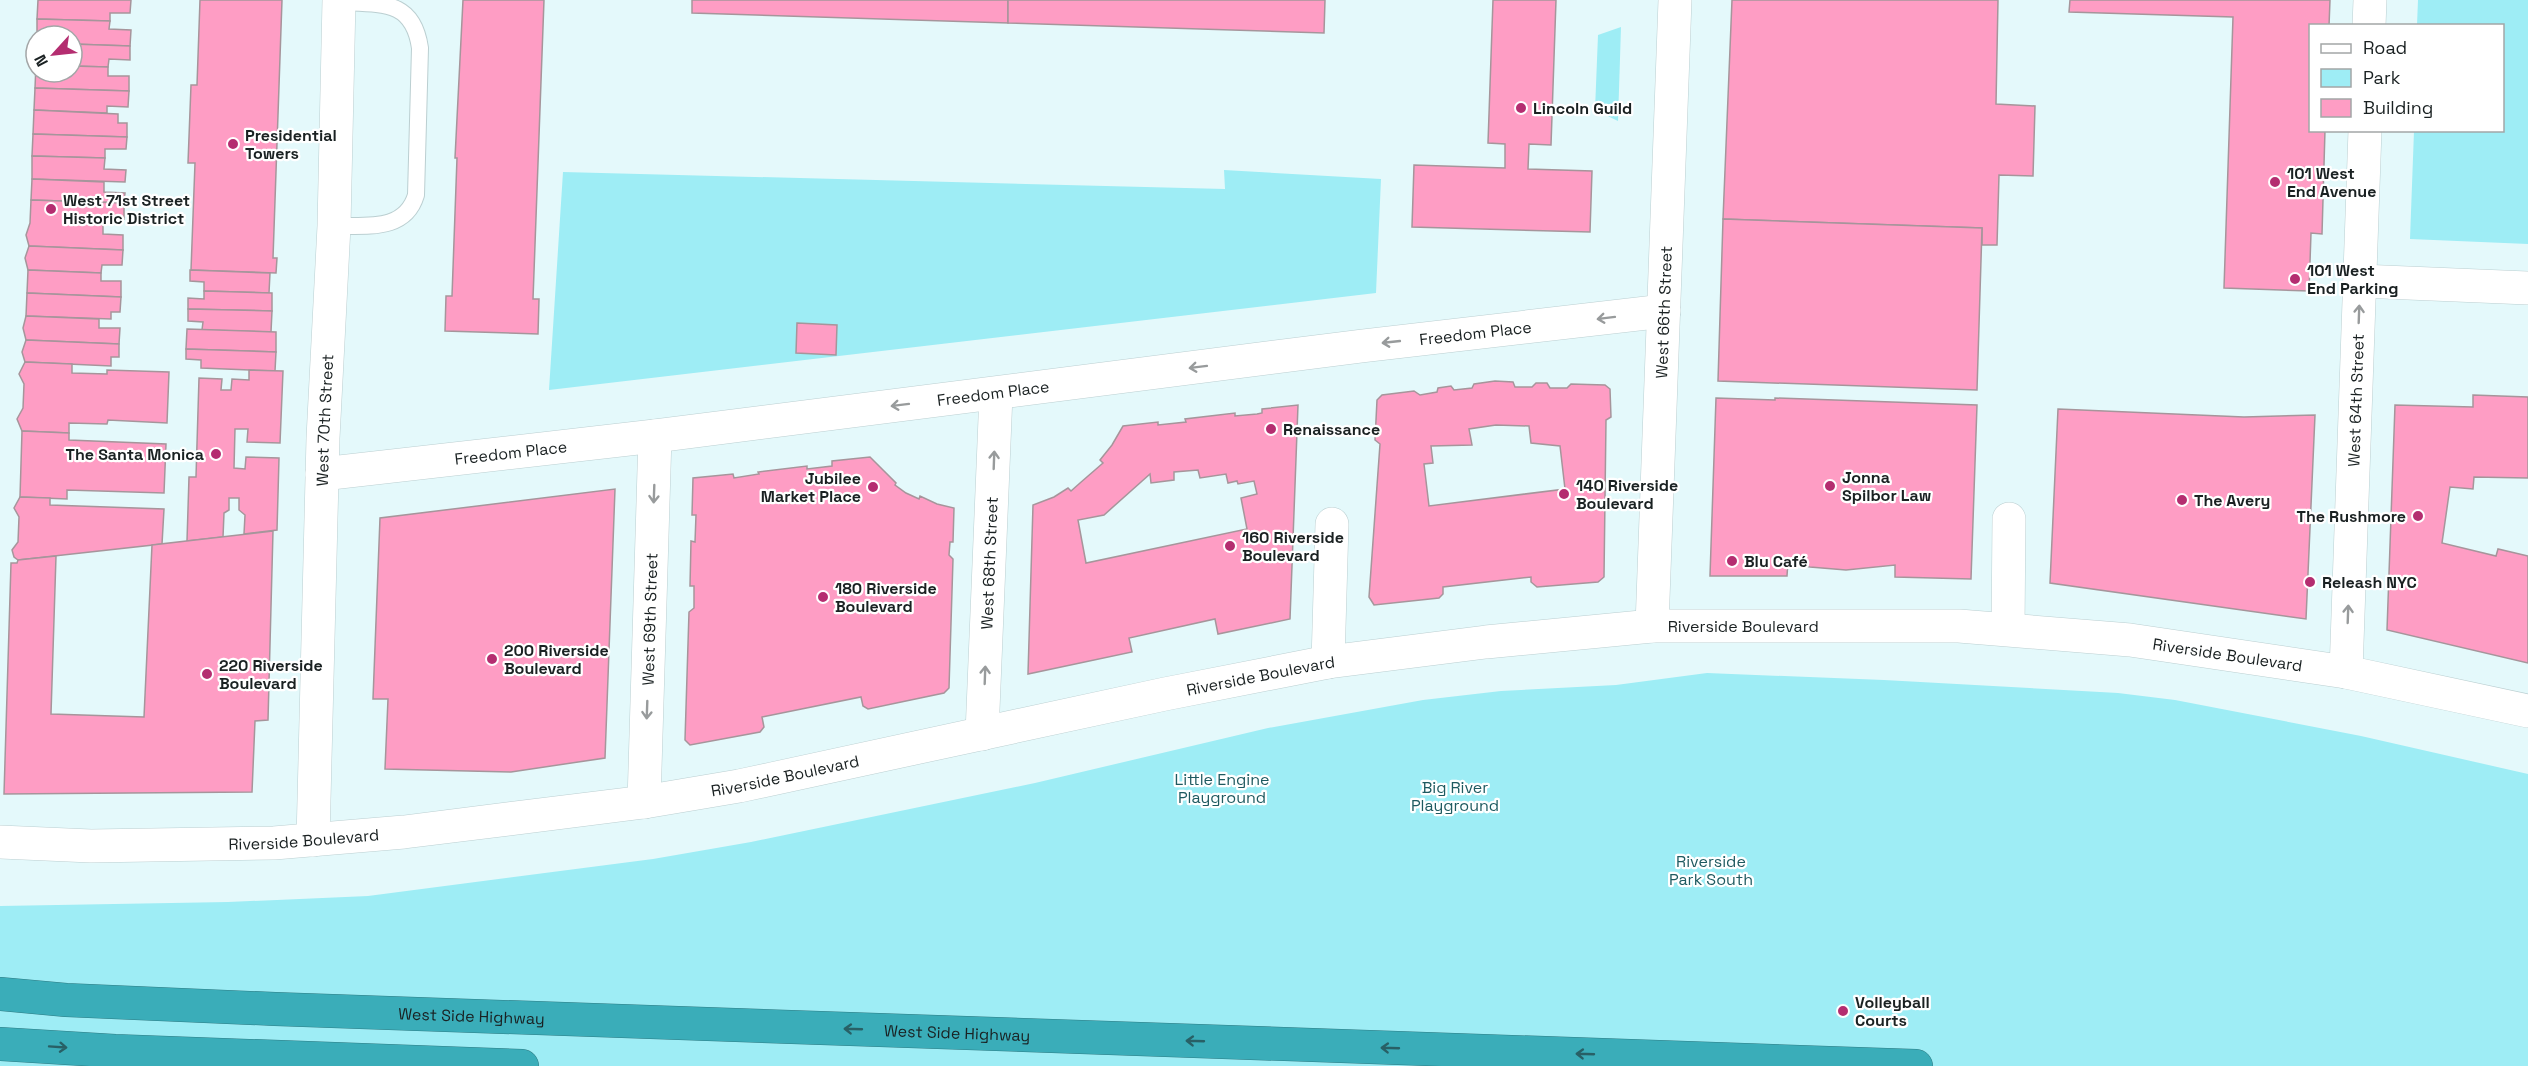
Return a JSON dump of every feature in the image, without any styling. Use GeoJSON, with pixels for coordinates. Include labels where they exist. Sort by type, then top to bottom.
{"type":"FeatureCollection","features":[{"type":"Feature","properties":{"kind":"highway","name":"West Side Highway"},"geometry":{"type":"LineString","coordinates":[[0,994],[66,1000],[275,1009],[1916,1066]]}},
{"type":"Feature","properties":{"kind":"highway"},"geometry":{"type":"LineString","coordinates":[[0,1044],[126,1052],[522,1066]]}},
{"type":"Feature","properties":{"kind":"street","name":"West 66th Street"},"geometry":{"type":"LineString","coordinates":[[1652,626],[1675,0]]}},
{"type":"Feature","properties":{"kind":"street"},"geometry":{"type":"LineString","coordinates":[[2369,24],[2370,0]]}},
{"type":"Feature","properties":{"kind":"street","name":"West 70th Street"},"geometry":{"type":"LineString","coordinates":[[313,840],[322,474],[334,226],[339,1]]}},
{"type":"Feature","properties":{"kind":"street","name":"West 64th Street"},"geometry":{"type":"LineString","coordinates":[[2346,672],[2366,132]]}},
{"type":"Feature","properties":{"kind":"street"},"geometry":{"type":"LineString","coordinates":[[2360,281],[2528,288]]}},
{"type":"Feature","properties":{"kind":"street","name":"Freedom Place"},"geometry":{"type":"LineString","coordinates":[[322,474],[655,436],[1362,346],[1664,311]]}},
{"type":"Feature","properties":{"kind":"street","name":"West 68th Street"},"geometry":{"type":"LineString","coordinates":[[982,734],[996,394]]}},
{"type":"Feature","properties":{"kind":"street","name":"West 69th Street"},"geometry":{"type":"LineString","coordinates":[[644,802],[655,436]]}},
{"type":"Feature","properties":{"kind":"street"},"geometry":{"type":"LineString","coordinates":[[2008,629],[2009,519]]}},
{"type":"Feature","properties":{"kind":"street"},"geometry":{"type":"LineString","coordinates":[[1328,662],[1332,524]]}},
{"type":"Feature","properties":{"kind":"street","name":"Riverside Boulevard"},"geometry":{"type":"LineString","coordinates":[[0,842],[151,846],[274,843],[404,832],[644,802],[739,786],[1328,662],[1486,642],[1652,626],[1894,625],[2008,629],[2185,646],[2346,672],[2528,711]]}},
{"type":"Feature","properties":{"kind":"lane"},"geometry":{"type":"LineString","coordinates":[[334,226],[392,222],[407,214],[412,206],[416,195],[420,48],[418,29],[404,9],[394,4],[339,1]]}},
{"type":"Feature","properties":{"kind":"green space"},"geometry":{"type":"Polygon","coordinates":[[[2418,0],[2528,0],[2528,244],[2410,239],[2414,132],[2504,132],[2504,24],[2417,24],[2418,0]]]}},
{"type":"Feature","properties":{"kind":"green space"},"geometry":{"type":"Polygon","coordinates":[[[1621,27],[1618,121],[1595,110],[1598,35],[1621,27]]]}},
{"type":"Feature","properties":{"kind":"green space"},"geometry":{"type":"Polygon","coordinates":[[[1224,170],[1381,179],[1376,293],[549,390],[563,172],[1225,189],[1224,170]]]}},
{"type":"Feature","properties":{"kind":"green space","name":"Riverside Park South"},"geometry":{"type":"Polygon","coordinates":[[[1707,673],[2118,693],[2175,700],[2361,736],[2528,774],[2528,1066],[0,1066],[0,906],[228,902],[368,896],[653,859],[751,842],[1035,783],[1268,728],[1423,700],[1501,691],[1616,685],[1707,673]]]}},
{"type":"Feature","properties":{"kind":"building"},"geometry":{"type":"Polygon","coordinates":[[[38,0],[131,0],[130,13],[110,13],[110,21],[37,19],[38,0]]]}},
{"type":"Feature","properties":{"kind":"building","name":"Presidential Towers"},"geometry":{"type":"Polygon","coordinates":[[[200,0],[282,0],[273,258],[277,258],[276,273],[191,270],[195,163],[188,163],[191,85],[197,85],[200,0]]]}},
{"type":"Feature","properties":{"kind":"building"},"geometry":{"type":"Polygon","coordinates":[[[463,0],[544,0],[533,299],[539,299],[538,334],[445,331],[446,296],[452,296],[457,158],[455,158],[463,0]]]}},
{"type":"Feature","properties":{"kind":"building"},"geometry":{"type":"Polygon","coordinates":[[[692,0],[1008,0],[1008,23],[692,13],[692,0]]]}},
{"type":"Feature","properties":{"kind":"building"},"geometry":{"type":"Polygon","coordinates":[[[1008,0],[1325,0],[1324,33],[1008,23],[1008,0]]]}},
{"type":"Feature","properties":{"kind":"building","name":"Lincoln Guild"},"geometry":{"type":"Polygon","coordinates":[[[1493,0],[1556,0],[1551,145],[1529,144],[1528,169],[1592,171],[1590,232],[1412,227],[1414,165],[1505,168],[1505,144],[1488,143],[1493,0]]]}},
{"type":"Feature","properties":{"kind":"building"},"geometry":{"type":"Polygon","coordinates":[[[1732,0],[1998,0],[1996,104],[2035,106],[2033,176],[1999,175],[1997,245],[1982,245],[1982,228],[1723,219],[1732,0]]]}},
{"type":"Feature","properties":{"kind":"building","name":"101 West End Avenue"},"geometry":{"type":"Polygon","coordinates":[[[2070,0],[2330,0],[2329,24],[2309,24],[2309,132],[2325,132],[2322,234],[2311,233],[2309,291],[2224,288],[2233,17],[2069,12],[2070,0]]]}},
{"type":"Feature","properties":{"kind":"building"},"geometry":{"type":"Polygon","coordinates":[[[37,19],[110,21],[109,29],[131,30],[130,46],[84,44],[84,24],[37,24],[37,19]]]}},
{"type":"Feature","properties":{"kind":"building"},"geometry":{"type":"Polygon","coordinates":[[[84,44],[130,46],[130,60],[109,59],[108,67],[84,66],[84,44]]]}},
{"type":"Feature","properties":{"kind":"building"},"geometry":{"type":"Polygon","coordinates":[[[84,66],[108,67],[108,76],[129,76],[129,91],[35,88],[35,84],[84,84],[84,66]]]}},
{"type":"Feature","properties":{"kind":"building"},"geometry":{"type":"Polygon","coordinates":[[[35,88],[129,91],[128,107],[107,106],[107,113],[34,110],[35,88]]]}},
{"type":"Feature","properties":{"kind":"building"},"geometry":{"type":"Polygon","coordinates":[[[34,110],[118,114],[118,123],[127,123],[127,137],[33,134],[34,110]]]}},
{"type":"Feature","properties":{"kind":"building"},"geometry":{"type":"Polygon","coordinates":[[[33,134],[127,137],[126,149],[105,149],[105,158],[32,156],[33,134]]]}},
{"type":"Feature","properties":{"kind":"building"},"geometry":{"type":"Polygon","coordinates":[[[32,156],[105,158],[104,169],[126,170],[125,182],[32,179],[32,156]]]}},
{"type":"Feature","properties":{"kind":"building"},"geometry":{"type":"Polygon","coordinates":[[[32,179],[104,182],[104,192],[125,193],[124,203],[31,200],[32,179]]]}},
{"type":"Feature","properties":{"kind":"building"},"geometry":{"type":"Polygon","coordinates":[[[31,200],[124,203],[124,219],[103,218],[103,234],[123,235],[123,250],[29,246],[26,235],[30,223],[31,200]]]}},
{"type":"Feature","properties":{"kind":"building"},"geometry":{"type":"Polygon","coordinates":[[[1723,219],[1982,228],[1977,390],[1718,381],[1723,219]]]}},
{"type":"Feature","properties":{"kind":"building"},"geometry":{"type":"Polygon","coordinates":[[[29,246],[123,250],[122,265],[102,265],[101,273],[28,270],[25,258],[29,246]]]}},
{"type":"Feature","properties":{"kind":"building"},"geometry":{"type":"Polygon","coordinates":[[[28,270],[101,273],[101,281],[121,281],[121,297],[27,293],[28,270]]]}},
{"type":"Feature","properties":{"kind":"building"},"geometry":{"type":"Polygon","coordinates":[[[190,270],[270,273],[269,293],[204,291],[204,282],[190,281],[190,270]]]}},
{"type":"Feature","properties":{"kind":"building"},"geometry":{"type":"Polygon","coordinates":[[[204,291],[272,293],[272,311],[188,309],[188,298],[204,299],[204,291]]]}},
{"type":"Feature","properties":{"kind":"building"},"geometry":{"type":"Polygon","coordinates":[[[27,293],[121,297],[120,312],[111,312],[111,319],[26,316],[27,293]]]}},
{"type":"Feature","properties":{"kind":"building"},"geometry":{"type":"Polygon","coordinates":[[[188,309],[272,311],[271,332],[202,330],[203,322],[188,321],[188,309]]]}},
{"type":"Feature","properties":{"kind":"building"},"geometry":{"type":"Polygon","coordinates":[[[26,316],[99,319],[99,328],[120,328],[119,344],[26,340],[23,328],[26,316]]]}},
{"type":"Feature","properties":{"kind":"building"},"geometry":{"type":"Polygon","coordinates":[[[797,323],[837,325],[836,355],[796,353],[797,323]]]}},
{"type":"Feature","properties":{"kind":"building"},"geometry":{"type":"Polygon","coordinates":[[[187,329],[276,332],[276,352],[186,349],[187,329]]]}},
{"type":"Feature","properties":{"kind":"building"},"geometry":{"type":"Polygon","coordinates":[[[26,340],[119,344],[119,357],[111,357],[111,366],[25,362],[22,352],[26,340]]]}},
{"type":"Feature","properties":{"kind":"building"},"geometry":{"type":"Polygon","coordinates":[[[186,349],[276,352],[275,371],[201,368],[201,360],[186,359],[186,349]]]}},
{"type":"Feature","properties":{"kind":"building"},"geometry":{"type":"Polygon","coordinates":[[[25,362],[72,364],[72,373],[107,374],[107,370],[169,372],[167,423],[108,420],[107,424],[69,423],[69,433],[22,431],[17,419],[23,408],[24,384],[19,374],[25,362]]]}},
{"type":"Feature","properties":{"kind":"building","name":"The Santa Monica"},"geometry":{"type":"Polygon","coordinates":[[[249,370],[283,371],[280,443],[247,442],[248,429],[235,429],[234,468],[245,469],[246,457],[279,458],[277,530],[244,534],[245,515],[239,510],[239,498],[229,498],[229,510],[224,513],[223,537],[187,541],[189,477],[196,477],[199,378],[222,379],[221,390],[231,390],[232,379],[249,380],[249,370]]]}},
{"type":"Feature","properties":{"kind":"building","name":"140 Riverside Boulevard"},"geometry":{"type":"Polygon","coordinates":[[[1495,381],[1513,382],[1515,387],[1532,387],[1536,383],[1547,383],[1550,388],[1567,388],[1571,384],[1605,385],[1610,389],[1611,417],[1606,420],[1604,577],[1598,582],[1537,587],[1531,582],[1531,577],[1443,587],[1443,594],[1439,598],[1374,605],[1369,597],[1380,444],[1375,440],[1377,400],[1382,395],[1414,391],[1420,395],[1437,392],[1438,388],[1451,386],[1454,390],[1472,388],[1474,384],[1495,381]],[[1496,425],[1469,429],[1472,445],[1431,446],[1433,463],[1424,464],[1429,506],[1565,489],[1560,446],[1531,443],[1529,426],[1496,425]]]}},
{"type":"Feature","properties":{"kind":"building","name":"The Rushmore"},"geometry":{"type":"Polygon","coordinates":[[[2473,395],[2528,397],[2528,478],[2474,477],[2473,489],[2450,487],[2442,543],[2496,556],[2498,549],[2528,556],[2528,663],[2387,630],[2395,405],[2473,407],[2473,395]]]}},
{"type":"Feature","properties":{"kind":"building"},"geometry":{"type":"Polygon","coordinates":[[[1716,398],[1977,405],[1971,579],[1895,577],[1895,565],[1846,570],[1810,567],[1800,565],[1800,562],[1788,561],[1787,576],[1710,576],[1716,398]]]}},
{"type":"Feature","properties":{"kind":"building","name":"160 Riverside Boulevard"},"geometry":{"type":"Polygon","coordinates":[[[1298,405],[1290,619],[1218,634],[1215,619],[1129,638],[1132,652],[1028,674],[1033,505],[1054,497],[1068,488],[1071,491],[1103,463],[1100,460],[1123,426],[1186,422],[1185,419],[1235,413],[1235,416],[1257,414],[1262,413],[1262,409],[1298,405]],[[1198,470],[1174,472],[1174,480],[1151,483],[1150,474],[1104,515],[1078,520],[1086,563],[1247,529],[1241,498],[1257,494],[1254,481],[1228,483],[1226,474],[1200,478],[1198,470]]]}},
{"type":"Feature","properties":{"kind":"building","name":"The Avery"},"geometry":{"type":"Polygon","coordinates":[[[2058,409],[2244,417],[2315,415],[2306,619],[2050,583],[2058,409]]]}},
{"type":"Feature","properties":{"kind":"building"},"geometry":{"type":"Polygon","coordinates":[[[22,431],[69,433],[69,440],[166,444],[164,493],[67,490],[67,499],[20,497],[22,431]]]}},
{"type":"Feature","properties":{"kind":"building","name":"180 Riverside Boulevard"},"geometry":{"type":"Polygon","coordinates":[[[870,457],[896,483],[895,485],[906,493],[919,499],[920,496],[937,504],[954,508],[953,542],[950,542],[949,555],[953,559],[949,688],[944,693],[868,709],[863,706],[861,697],[762,717],[764,727],[760,732],[690,745],[685,740],[689,612],[694,608],[694,586],[690,586],[691,541],[695,542],[696,515],[692,515],[693,478],[733,474],[734,478],[759,474],[758,472],[807,466],[807,469],[832,466],[832,461],[870,457]]]}},
{"type":"Feature","properties":{"kind":"building","name":"200 Riverside Boulevard"},"geometry":{"type":"Polygon","coordinates":[[[615,489],[605,758],[511,772],[385,769],[388,699],[373,699],[380,518],[615,489]]]}},
{"type":"Feature","properties":{"kind":"building"},"geometry":{"type":"Polygon","coordinates":[[[20,497],[50,498],[50,505],[164,509],[162,544],[18,560],[14,557],[12,550],[18,542],[19,517],[14,508],[20,497]]]}},
{"type":"Feature","properties":{"kind":"building","name":"220 Riverside Boulevard"},"geometry":{"type":"Polygon","coordinates":[[[273,531],[268,720],[255,721],[252,792],[4,794],[11,563],[17,563],[18,560],[56,556],[51,714],[144,717],[152,545],[273,531]]]}},
{"type":"Feature","properties":{"kind":"place","name":"Lincoln Guild"},"geometry":{"type":"Point","coordinates":[1521,108]}},
{"type":"Feature","properties":{"kind":"place","name":"Presidential Towers"},"geometry":{"type":"Point","coordinates":[233,144]}},
{"type":"Feature","properties":{"kind":"place","name":"101 West End Avenue"},"geometry":{"type":"Point","coordinates":[2275,182]}},
{"type":"Feature","properties":{"kind":"place","name":"West 71st Street Historic District"},"geometry":{"type":"Point","coordinates":[51,209]}},
{"type":"Feature","properties":{"kind":"place","name":"101 West End Parking"},"geometry":{"type":"Point","coordinates":[2295,279]}},
{"type":"Feature","properties":{"kind":"place","name":"Renaissance"},"geometry":{"type":"Point","coordinates":[1271,429]}},
{"type":"Feature","properties":{"kind":"place","name":"The Santa Monica"},"geometry":{"type":"Point","coordinates":[216,454]}},
{"type":"Feature","properties":{"kind":"place","name":"Jonna Spilbor Law"},"geometry":{"type":"Point","coordinates":[1830,486]}},
{"type":"Feature","properties":{"kind":"place","name":"Jubilee Market Place"},"geometry":{"type":"Point","coordinates":[873,487]}},
{"type":"Feature","properties":{"kind":"place","name":"140 Riverside Boulevard"},"geometry":{"type":"Point","coordinates":[1564,494]}},
{"type":"Feature","properties":{"kind":"place","name":"The Avery"},"geometry":{"type":"Point","coordinates":[2182,500]}},
{"type":"Feature","properties":{"kind":"place","name":"The Rushmore"},"geometry":{"type":"Point","coordinates":[2418,516]}},
{"type":"Feature","properties":{"kind":"place","name":"160 Riverside Boulevard"},"geometry":{"type":"Point","coordinates":[1230,546]}},
{"type":"Feature","properties":{"kind":"place","name":"Blu Café"},"geometry":{"type":"Point","coordinates":[1732,561]}},
{"type":"Feature","properties":{"kind":"place","name":"Releash NYC"},"geometry":{"type":"Point","coordinates":[2310,582]}},
{"type":"Feature","properties":{"kind":"place","name":"180 Riverside Boulevard"},"geometry":{"type":"Point","coordinates":[823,597]}},
{"type":"Feature","properties":{"kind":"place","name":"200 Riverside Boulevard"},"geometry":{"type":"Point","coordinates":[492,659]}},
{"type":"Feature","properties":{"kind":"place","name":"220 Riverside Boulevard"},"geometry":{"type":"Point","coordinates":[207,674]}},
{"type":"Feature","properties":{"kind":"place","name":"Volleyball Courts"},"geometry":{"type":"Point","coordinates":[1843,1011]}},
{"type":"Feature","properties":{"kind":"park label","name":"Little Engine Playground"},"geometry":{"type":"Point","coordinates":[1222,788]}},
{"type":"Feature","properties":{"kind":"park label","name":"Big River Playground"},"geometry":{"type":"Point","coordinates":[1455,796]}}]}
